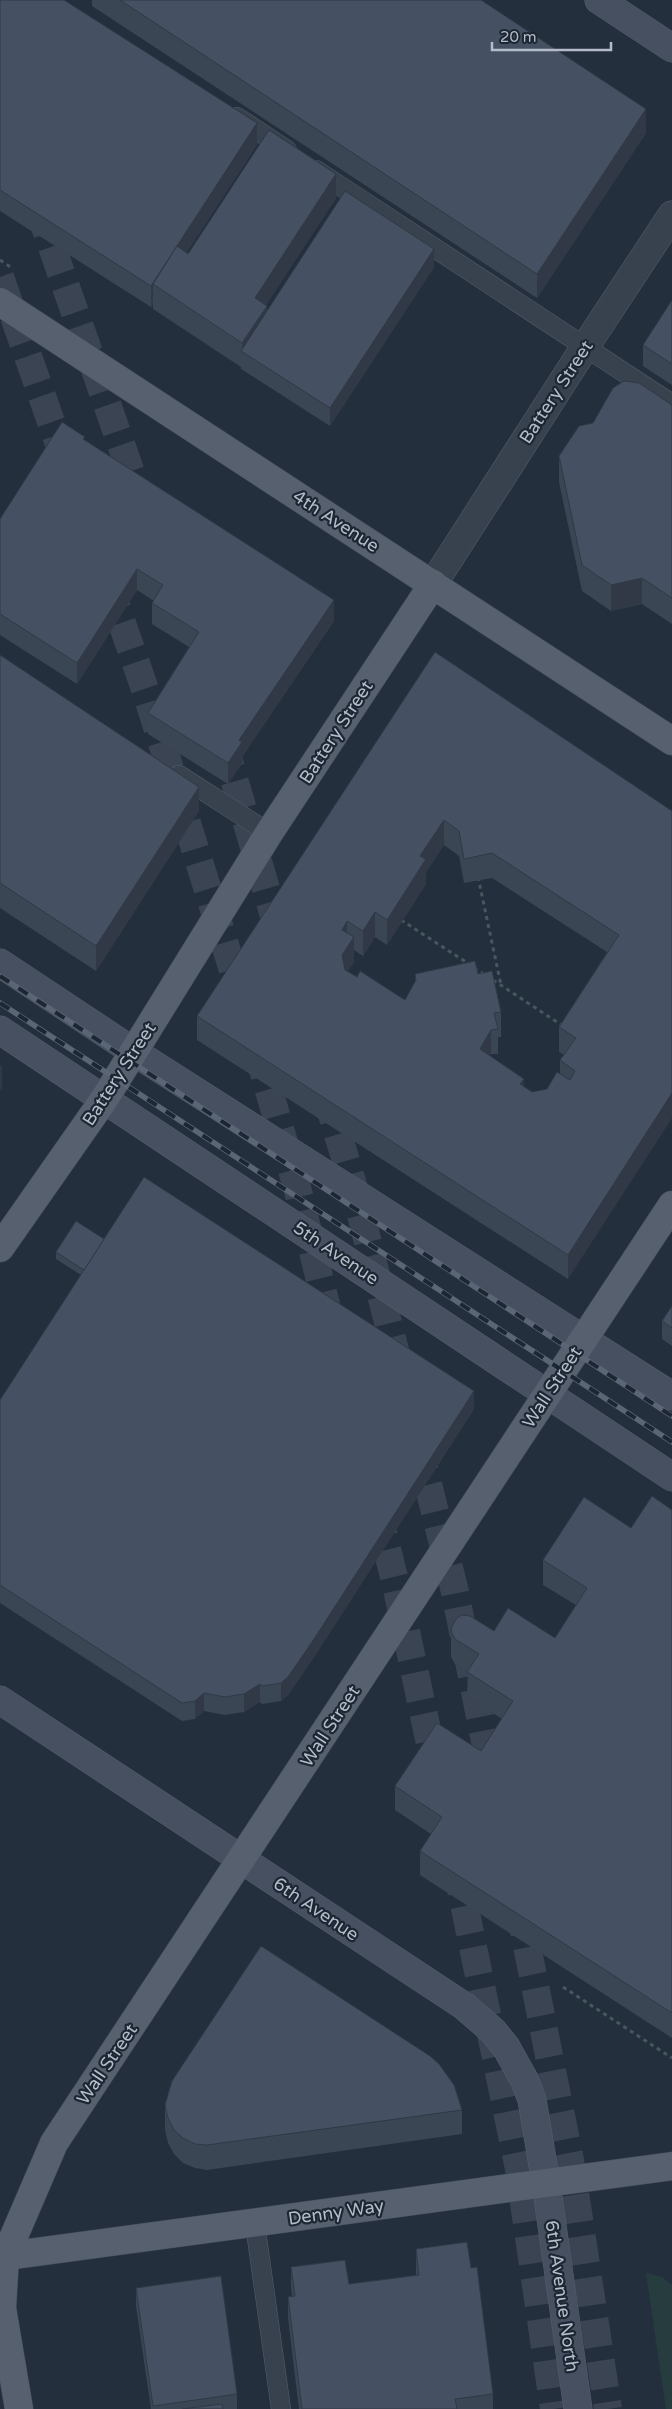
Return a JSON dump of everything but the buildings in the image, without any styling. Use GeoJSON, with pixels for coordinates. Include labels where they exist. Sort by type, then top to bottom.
{"type":"FeatureCollection","features":[{"type":"Feature","properties":{"kind":"main road"},"geometry":{"type":"LineString","coordinates":[[599,0],[672,48]]}},
{"type":"Feature","properties":{"kind":"main road","name":"4th Avenue"},"geometry":{"type":"LineString","coordinates":[[0,302],[672,741]]}},
{"type":"Feature","properties":{"kind":"main road","name":"Battery Street"},"geometry":{"type":"LineString","coordinates":[[0,1248],[105,1098],[269,833],[433,584]]}},
{"type":"Feature","properties":{"kind":"main road"},"geometry":{"type":"LineString","coordinates":[[0,963],[134,1052],[672,1396]]}},
{"type":"Feature","properties":{"kind":"main road","name":"5th Avenue"},"geometry":{"type":"LineString","coordinates":[[0,1030],[105,1098],[672,1477]]}},
{"type":"Feature","properties":{"kind":"main road","name":"Wall Street"},"geometry":{"type":"LineString","coordinates":[[18,2409],[2,2308],[2,2257],[54,2143],[672,1205]]}},
{"type":"Feature","properties":{"kind":"main road","name":"6th Avenue"},"geometry":{"type":"LineString","coordinates":[[0,1700],[464,2006],[493,2031],[516,2063],[532,2100],[546,2183]]}},
{"type":"Feature","properties":{"kind":"main road","name":"Denny Way"},"geometry":{"type":"LineString","coordinates":[[2,2257],[672,2166]]}},
{"type":"Feature","properties":{"kind":"main road","name":"6th Avenue North"},"geometry":{"type":"LineString","coordinates":[[546,2183],[578,2409]]}},
{"type":"Feature","properties":{"kind":"street","name":"Battery Street"},"geometry":{"type":"LineString","coordinates":[[433,584],[585,347],[672,216]]}},
{"type":"Feature","properties":{"kind":"lane"},"geometry":{"type":"LineString","coordinates":[[224,109],[672,404]]}},
{"type":"Feature","properties":{"kind":"lane"},"geometry":{"type":"LineString","coordinates":[[164,766],[269,833]]}},
{"type":"Feature","properties":{"kind":"lane"},"geometry":{"type":"LineString","coordinates":[[254,2224],[281,2409]]}},
{"type":"Feature","properties":{"kind":"path"},"geometry":{"type":"LineString","coordinates":[[476,870],[501,986]]}},
{"type":"Feature","properties":{"kind":"path"},"geometry":{"type":"LineString","coordinates":[[394,916],[564,1027]]}},
{"type":"Feature","properties":{"kind":"path"},"geometry":{"type":"LineString","coordinates":[[563,1987],[672,2058]]}},
{"type":"Feature","properties":{"kind":"green space"},"geometry":{"type":"Polygon","coordinates":[[[646,2273],[662,2277],[672,2285],[672,2409],[666,2409],[646,2273]]]}},
{"type":"Feature","properties":{"kind":"tunnel"},"geometry":{"type":"LineString","coordinates":[[38,207],[142,504]]}},
{"type":"Feature","properties":{"kind":"tunnel"},"geometry":{"type":"LineString","coordinates":[[0,277],[67,467]]}},
{"type":"Feature","properties":{"kind":"tunnel"},"geometry":{"type":"LineString","coordinates":[[108,583],[147,695],[242,999]]}},
{"type":"Feature","properties":{"kind":"tunnel"},"geometry":{"type":"LineString","coordinates":[[223,741],[281,940]]}},
{"type":"Feature","properties":{"kind":"tunnel"},"geometry":{"type":"LineString","coordinates":[[257,1049],[298,1191],[332,1329]]}},
{"type":"Feature","properties":{"kind":"tunnel"},"geometry":{"type":"LineString","coordinates":[[326,1094],[356,1195],[401,1374]]}},
{"type":"Feature","properties":{"kind":"tunnel"},"geometry":{"type":"LineString","coordinates":[[418,1444],[455,1592],[493,1781]]}},
{"type":"Feature","properties":{"kind":"tunnel"},"geometry":{"type":"LineString","coordinates":[[377,1509],[397,1589],[436,1772]]}},
{"type":"Feature","properties":{"kind":"tunnel"},"geometry":{"type":"LineString","coordinates":[[456,1865],[519,2169],[554,2409]]}},
{"type":"Feature","properties":{"kind":"tunnel"},"geometry":{"type":"LineString","coordinates":[[519,1906],[570,2160],[608,2409]]}},
{"type":"Feature","properties":{"kind":"railway"},"geometry":{"type":"LineString","coordinates":[[0,976],[672,1416]]}},
{"type":"Feature","properties":{"kind":"railway"},"geometry":{"type":"LineString","coordinates":[[0,1003],[672,1442]]}}]}
